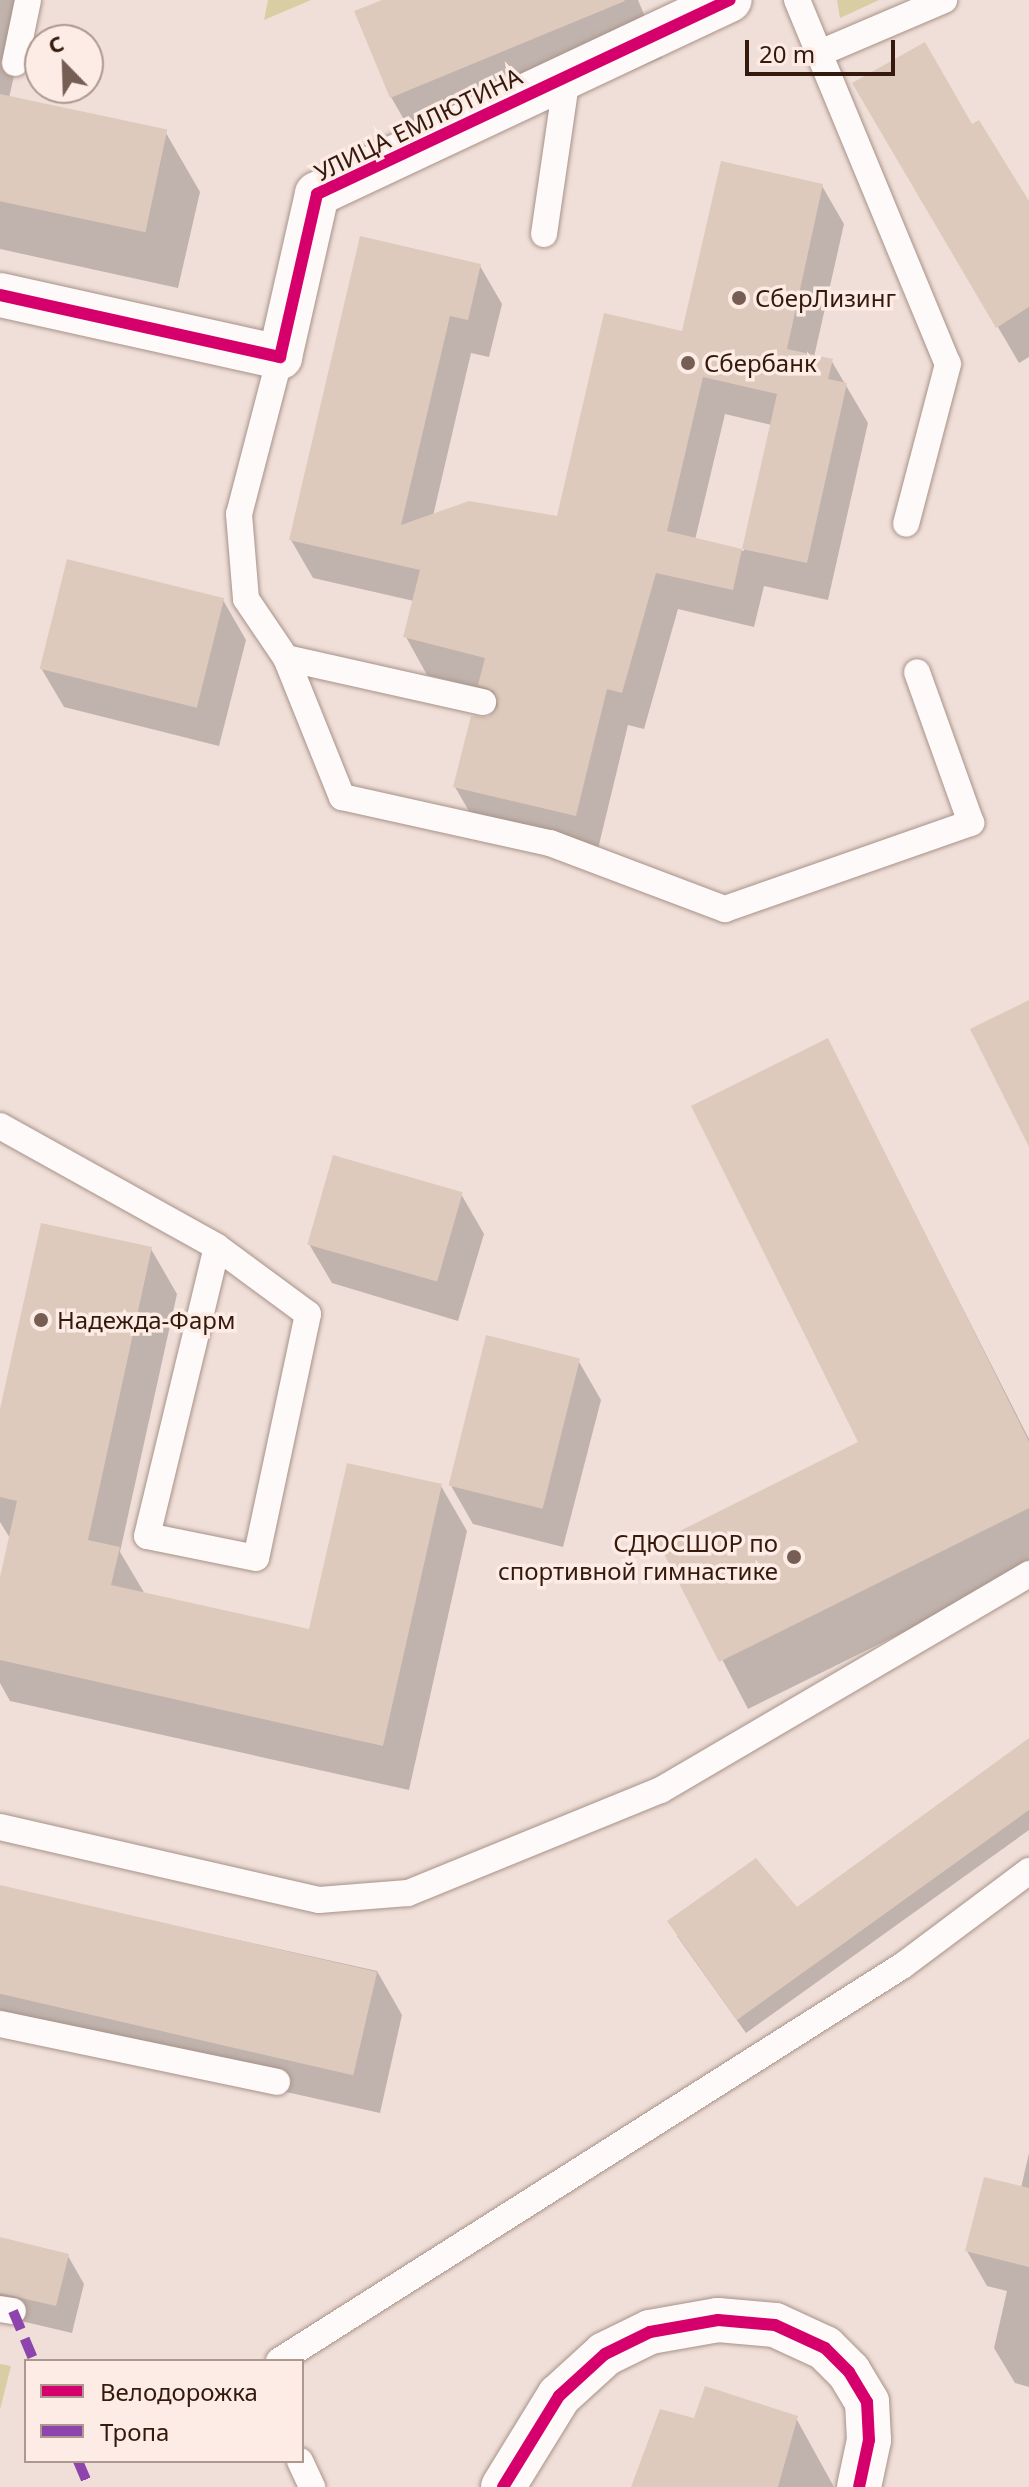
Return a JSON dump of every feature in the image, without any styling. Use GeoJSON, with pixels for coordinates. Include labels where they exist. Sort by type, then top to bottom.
{"type":"FeatureCollection","features":[{"type":"Feature","properties":{"kind":"street","name":"УЛИЦА ЕМЛЮТИНА"},"geometry":{"type":"LineString","coordinates":[[280,357],[317,194],[730,0]]}},
{"type":"Feature","properties":{"kind":"street"},"geometry":{"type":"LineString","coordinates":[[0,295],[280,357]]}},
{"type":"Feature","properties":{"kind":"street"},"geometry":{"type":"LineString","coordinates":[[503,2487],[559,2396],[605,2354],[650,2332],[718,2320],[775,2325],[825,2348],[849,2372],[867,2402],[869,2440],[859,2487]]}},
{"type":"Feature","properties":{"kind":"lane"},"geometry":{"type":"LineString","coordinates":[[15,63],[28,0]]}},
{"type":"Feature","properties":{"kind":"lane"},"geometry":{"type":"LineString","coordinates":[[797,0],[948,364],[906,524]]}},
{"type":"Feature","properties":{"kind":"lane"},"geometry":{"type":"LineString","coordinates":[[820,53],[944,0]]}},
{"type":"Feature","properties":{"kind":"lane"},"geometry":{"type":"LineString","coordinates":[[544,234],[567,77]]}},
{"type":"Feature","properties":{"kind":"lane"},"geometry":{"type":"LineString","coordinates":[[280,357],[239,514],[246,599],[286,658],[342,797],[550,843],[725,909],[971,823],[917,672]]}},
{"type":"Feature","properties":{"kind":"lane"},"geometry":{"type":"LineString","coordinates":[[286,658],[483,702]]}},
{"type":"Feature","properties":{"kind":"lane"},"geometry":{"type":"LineString","coordinates":[[0,1126],[217,1247],[308,1314],[256,1558],[147,1536],[217,1247]]}},
{"type":"Feature","properties":{"kind":"lane"},"geometry":{"type":"LineString","coordinates":[[0,1827],[319,1900],[408,1893],[661,1790],[1029,1574]]}},
{"type":"Feature","properties":{"kind":"lane"},"geometry":{"type":"LineString","coordinates":[[282,2359],[902,1966],[1029,1871]]}},
{"type":"Feature","properties":{"kind":"lane"},"geometry":{"type":"LineString","coordinates":[[0,2024],[277,2082]]}},
{"type":"Feature","properties":{"kind":"lane"},"geometry":{"type":"LineString","coordinates":[[301,2463],[312,2487]]}},
{"type":"Feature","properties":{"kind":"shaded area"},"geometry":{"type":"Polygon","coordinates":[[[268,0],[311,0],[264,20],[268,0]]]}},
{"type":"Feature","properties":{"kind":"shaded area"},"geometry":{"type":"Polygon","coordinates":[[[837,0],[879,0],[840,18],[837,0]]]}},
{"type":"Feature","properties":{"kind":"shaded area"},"geometry":{"type":"Polygon","coordinates":[[[0,2364],[11,2366],[0,2410],[0,2364]]]}},
{"type":"Feature","properties":{"kind":"building"},"geometry":{"type":"Polygon","coordinates":[[[382,0],[625,1],[390,98],[354,11],[382,0]]]}},
{"type":"Feature","properties":{"kind":"building"},"geometry":{"type":"Polygon","coordinates":[[[925,42],[972,124],[979,120],[1029,201],[1029,307],[996,328],[852,83],[925,42]]]}},
{"type":"Feature","properties":{"kind":"building"},"geometry":{"type":"Polygon","coordinates":[[[0,94],[24,99],[24,104],[47,104],[167,130],[145,232],[0,201],[0,94]]]}},
{"type":"Feature","properties":{"kind":"building"},"geometry":{"type":"Polygon","coordinates":[[[721,161],[823,184],[787,349],[833,359],[828,379],[847,383],[807,563],[742,549],[733,590],[656,573],[622,693],[607,689],[576,816],[453,787],[471,716],[488,717],[498,706],[494,691],[478,685],[485,658],[403,637],[420,570],[289,540],[360,236],[481,264],[468,320],[450,316],[401,525],[469,501],[557,516],[604,313],[682,331],[721,161]],[[703,377],[667,531],[742,549],[777,394],[703,377]]]}},
{"type":"Feature","properties":{"kind":"building"},"geometry":{"type":"Polygon","coordinates":[[[67,559],[224,598],[197,708],[40,669],[67,559]]]}},
{"type":"Feature","properties":{"kind":"building"},"geometry":{"type":"Polygon","coordinates":[[[1029,1000],[1029,1147],[970,1029],[1029,1000]]]}},
{"type":"Feature","properties":{"kind":"building"},"geometry":{"type":"Polygon","coordinates":[[[828,1038],[1029,1442],[1029,1508],[719,1662],[658,1542],[858,1442],[691,1106],[828,1038]]]}},
{"type":"Feature","properties":{"kind":"building"},"geometry":{"type":"Polygon","coordinates":[[[333,1155],[463,1192],[437,1282],[307,1244],[333,1155]]]}},
{"type":"Feature","properties":{"kind":"building"},"geometry":{"type":"Polygon","coordinates":[[[41,1223],[152,1247],[88,1540],[120,1547],[111,1585],[309,1629],[347,1463],[442,1484],[383,1746],[0,1660],[0,1577],[17,1501],[0,1497],[0,1409],[41,1223]]]}},
{"type":"Feature","properties":{"kind":"building"},"geometry":{"type":"Polygon","coordinates":[[[486,1335],[580,1358],[543,1509],[449,1485],[486,1335]]]}},
{"type":"Feature","properties":{"kind":"building"},"geometry":{"type":"Polygon","coordinates":[[[1029,1738],[1029,1810],[737,2020],[667,1921],[756,1858],[797,1907],[1029,1738]]]}},
{"type":"Feature","properties":{"kind":"building"},"geometry":{"type":"Polygon","coordinates":[[[0,1885],[377,1972],[353,2075],[0,1994],[0,1885]]]}},
{"type":"Feature","properties":{"kind":"building"},"geometry":{"type":"Polygon","coordinates":[[[984,2177],[1029,2188],[1029,2267],[965,2251],[984,2177]]]}},
{"type":"Feature","properties":{"kind":"building"},"geometry":{"type":"Polygon","coordinates":[[[0,2237],[69,2254],[56,2306],[0,2293],[0,2237]]]}},
{"type":"Feature","properties":{"kind":"building"},"geometry":{"type":"Polygon","coordinates":[[[705,2386],[798,2416],[778,2487],[631,2487],[660,2409],[694,2418],[705,2386]]]}},
{"type":"Feature","properties":{"kind":"marked path"},"geometry":{"type":"LineString","coordinates":[[13,2311],[33,2359]]}},
{"type":"Feature","properties":{"kind":"marked path"},"geometry":{"type":"LineString","coordinates":[[79,2463],[89,2487]]}},
{"type":"Feature","properties":{"kind":"cycle path"},"geometry":{"type":"LineString","coordinates":[[0,295],[280,357],[317,194],[730,0]]}},
{"type":"Feature","properties":{"kind":"cycle path"},"geometry":{"type":"LineString","coordinates":[[503,2487],[559,2396],[605,2354],[650,2332],[718,2320],[775,2325],[825,2348],[849,2372],[867,2402],[869,2440],[859,2487]]}},
{"type":"Feature","properties":{"kind":"place","name":"СберЛизинг"},"geometry":{"type":"Point","coordinates":[739,298]}},
{"type":"Feature","properties":{"kind":"place","name":"Сбербанк"},"geometry":{"type":"Point","coordinates":[688,363]}},
{"type":"Feature","properties":{"kind":"place","name":"Надежда-Фарм"},"geometry":{"type":"Point","coordinates":[41,1320]}},
{"type":"Feature","properties":{"kind":"place","name":"СДЮСШОР по спортивной гимнастике"},"geometry":{"type":"Point","coordinates":[794,1557]}}]}
